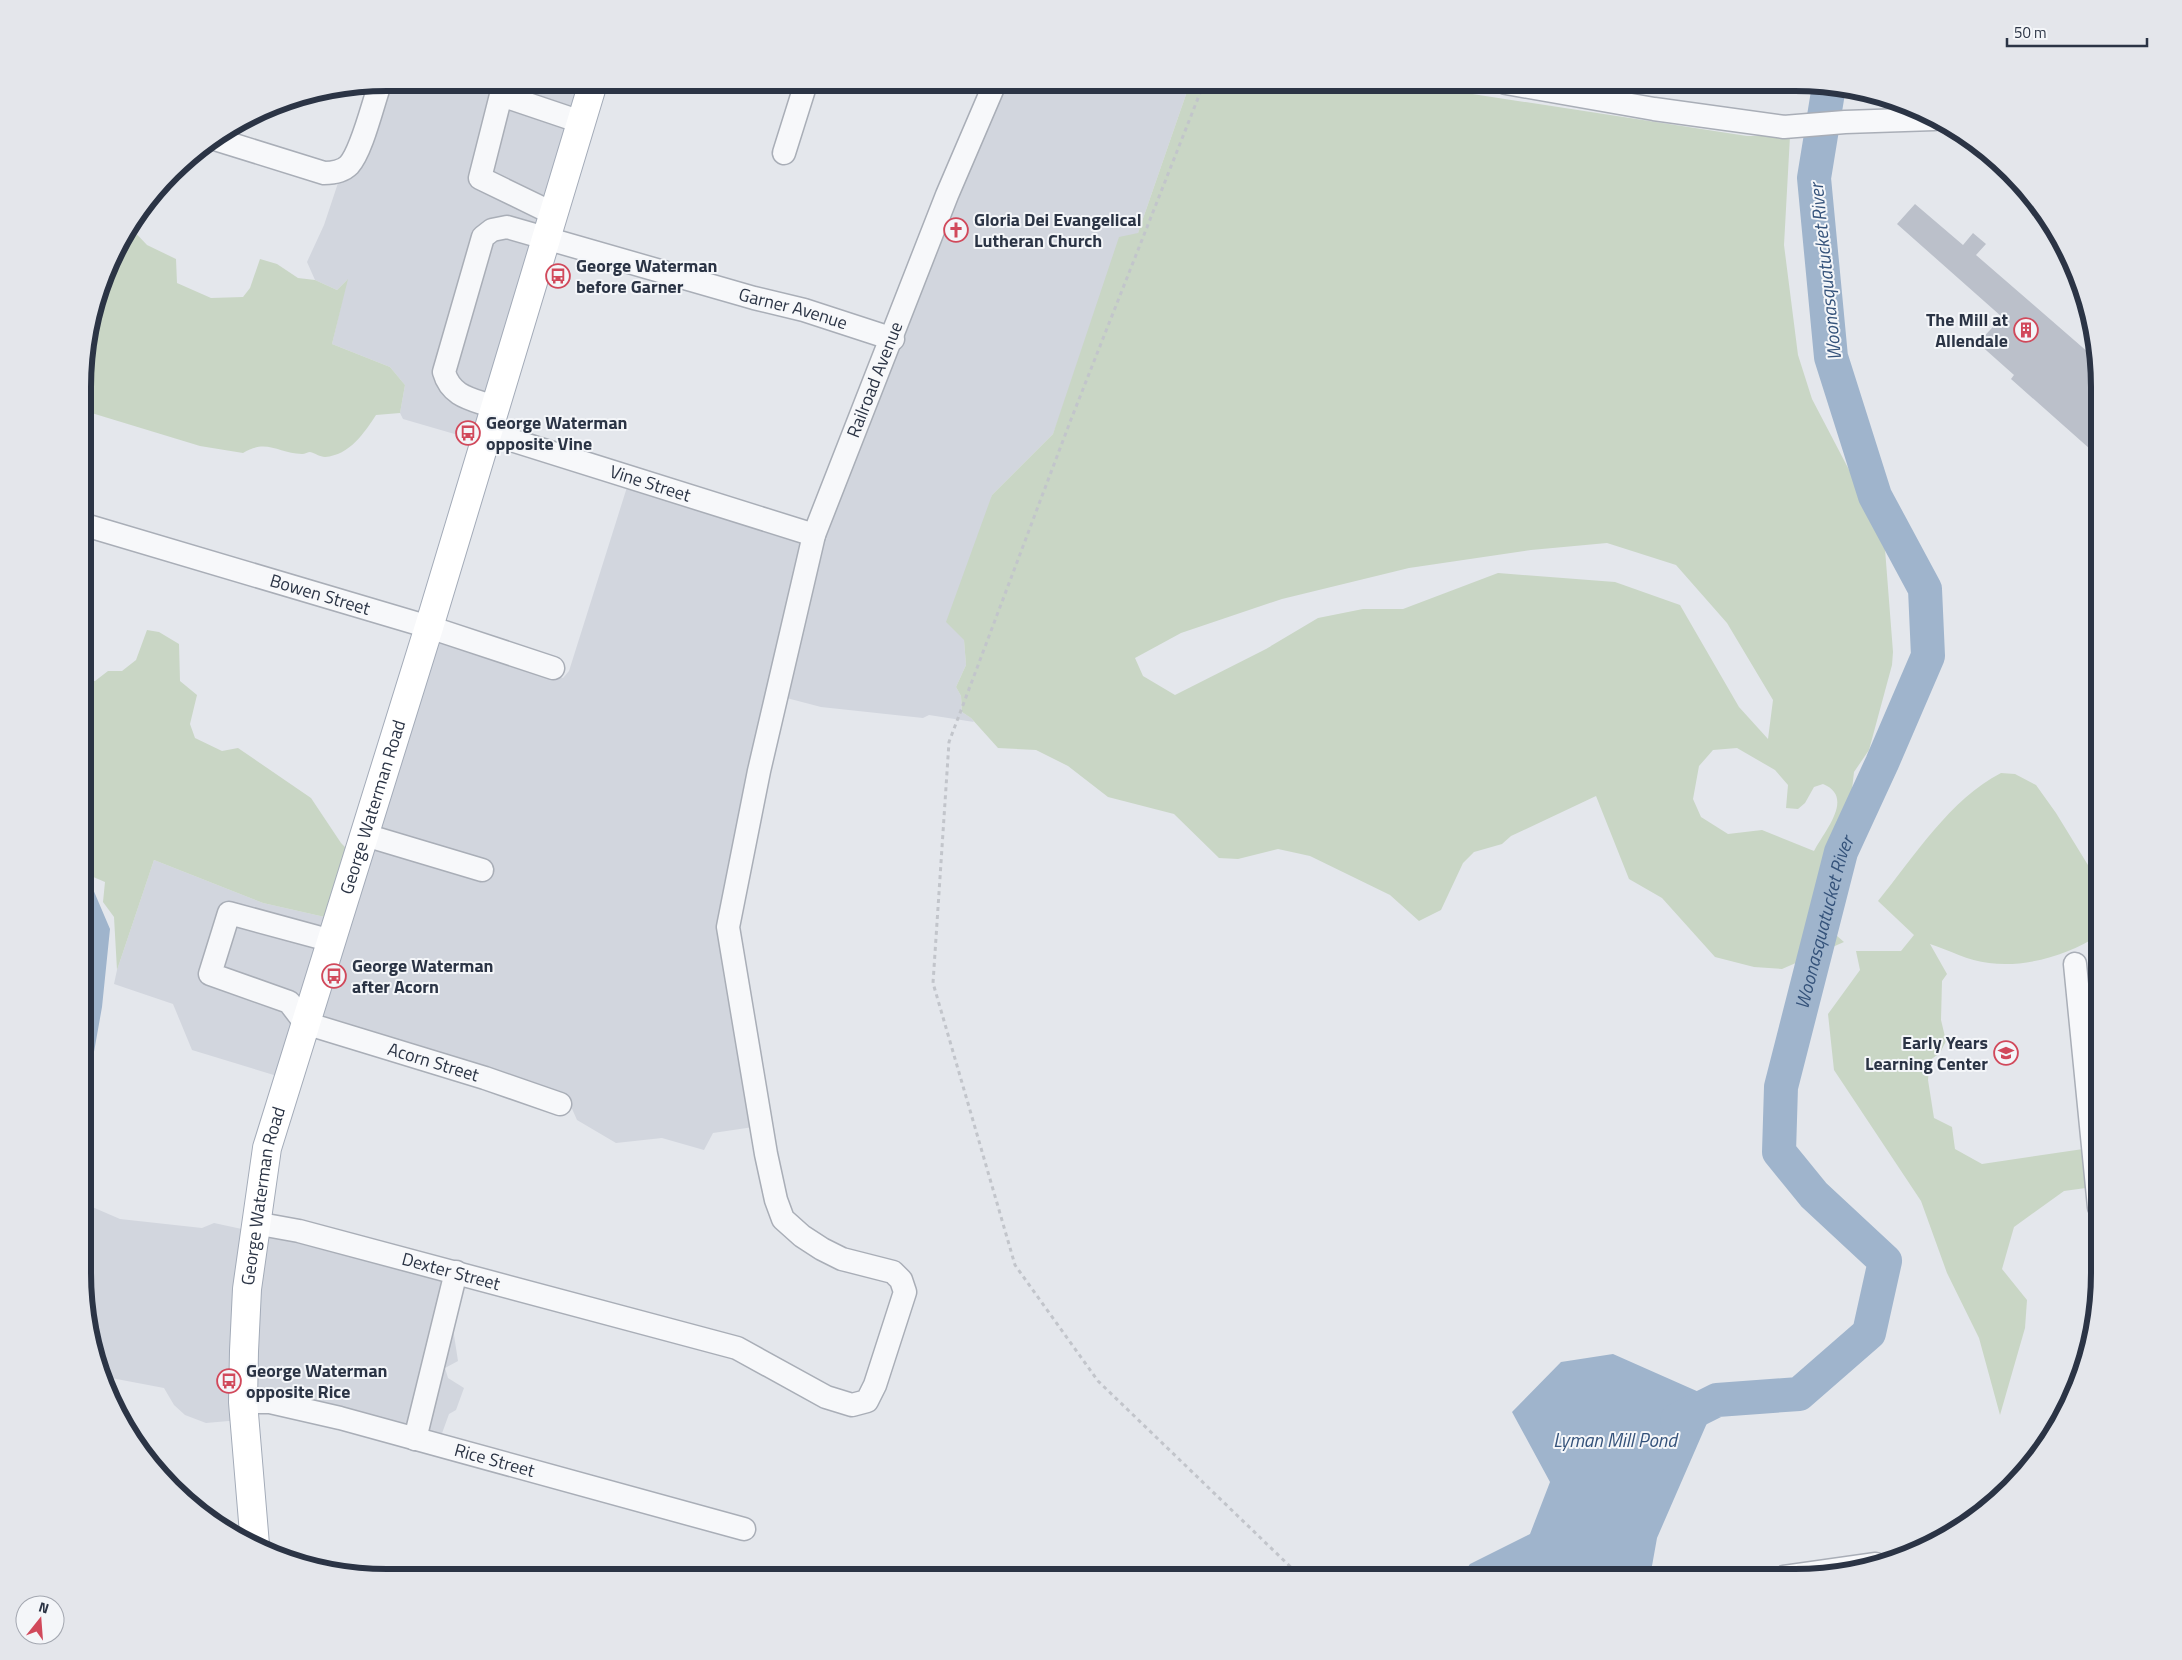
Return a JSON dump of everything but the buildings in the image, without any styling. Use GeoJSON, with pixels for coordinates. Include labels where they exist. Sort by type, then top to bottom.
{"type":"FeatureCollection","features":[{"type":"Feature","properties":{"kind":"main road","name":"George Waterman Road"},"geometry":{"type":"LineString","coordinates":[[254,1537],[243,1402],[247,1289],[267,1148],[551,226],[591,91]]}},
{"type":"Feature","properties":{"kind":"street"},"geometry":{"type":"LineString","coordinates":[[222,141],[324,173],[337,173],[349,166],[356,154],[377,91]]}},
{"type":"Feature","properties":{"kind":"street"},"geometry":{"type":"LineString","coordinates":[[784,153],[803,91]]}},
{"type":"Feature","properties":{"kind":"street","name":"Railroad Avenue"},"geometry":{"type":"LineString","coordinates":[[780,683],[814,535],[893,339],[948,195],[992,91]]}},
{"type":"Feature","properties":{"kind":"street"},"geometry":{"type":"LineString","coordinates":[[1553,91],[1663,110],[1784,127],[1845,122],[1922,120]]}},
{"type":"Feature","properties":{"kind":"street"},"geometry":{"type":"LineString","coordinates":[[551,226],[480,178],[501,95],[581,122]]}},
{"type":"Feature","properties":{"kind":"street","name":"Garner Avenue"},"geometry":{"type":"LineString","coordinates":[[551,226],[754,298],[804,310],[893,339]]}},
{"type":"Feature","properties":{"kind":"street","name":"Vine Street"},"geometry":{"type":"LineString","coordinates":[[551,226],[492,230],[483,237],[444,372],[447,384],[490,420],[814,535]]}},
{"type":"Feature","properties":{"kind":"street","name":"Bowen Street"},"geometry":{"type":"LineString","coordinates":[[91,526],[428,627],[553,668]]}},
{"type":"Feature","properties":{"kind":"street","name":"Dexter Street"},"geometry":{"type":"LineString","coordinates":[[255,1223],[299,1231],[737,1348],[826,1397],[852,1405],[867,1401],[875,1385],[905,1292],[900,1280],[893,1272],[842,1259],[822,1249],[793,1229],[783,1219],[776,1200],[766,1154],[728,926],[759,771],[780,683]]}},
{"type":"Feature","properties":{"kind":"street"},"geometry":{"type":"LineString","coordinates":[[364,835],[482,870]]}},
{"type":"Feature","properties":{"kind":"street"},"geometry":{"type":"LineString","coordinates":[[305,1023],[289,1002],[210,974],[229,913],[332,940]]}},
{"type":"Feature","properties":{"kind":"street"},"geometry":{"type":"LineString","coordinates":[[2075,964],[2090,1052],[2091,1069]]}},
{"type":"Feature","properties":{"kind":"street","name":"Acorn Street"},"geometry":{"type":"LineString","coordinates":[[305,1023],[485,1078],[560,1104]]}},
{"type":"Feature","properties":{"kind":"street"},"geometry":{"type":"LineString","coordinates":[[415,1439],[456,1272]]}},
{"type":"Feature","properties":{"kind":"street","name":"Rice Street"},"geometry":{"type":"LineString","coordinates":[[243,1402],[270,1402],[340,1418],[744,1529]]}},
{"type":"Feature","properties":{"kind":"path"},"geometry":{"type":"LineString","coordinates":[[1201,91],[1070,422],[949,742],[933,983],[1015,1265],[1098,1381],[1293,1569]]}},
{"type":"Feature","properties":{"kind":"shaded area"},"geometry":{"type":"Polygon","coordinates":[[[383,91],[591,91],[482,442],[403,419],[400,413],[405,385],[390,367],[332,344],[347,280],[337,290],[315,280],[307,262],[324,225],[343,168],[383,91]]]}},
{"type":"Feature","properties":{"kind":"shaded area"},"geometry":{"type":"Polygon","coordinates":[[[995,91],[1187,91],[1138,233],[1069,392],[1053,434],[992,495],[964,640],[966,665],[956,687],[961,696],[962,712],[974,722],[929,715],[923,718],[821,707],[779,696],[729,927],[760,1126],[713,1133],[704,1150],[662,1138],[616,1143],[577,1120],[569,1102],[313,1023],[287,1079],[192,1050],[173,1004],[114,984],[154,860],[263,903],[338,920],[434,635],[563,678],[569,671],[628,484],[810,539],[995,91]]]}},
{"type":"Feature","properties":{"kind":"shaded area"},"geometry":{"type":"Polygon","coordinates":[[[91,1206],[120,1219],[202,1228],[214,1223],[251,1231],[258,1226],[460,1282],[452,1322],[458,1361],[445,1368],[448,1378],[464,1388],[456,1410],[449,1414],[436,1450],[246,1402],[240,1420],[206,1423],[185,1415],[174,1405],[164,1388],[111,1378],[101,1350],[94,1312],[91,1273],[91,1206]]]}},
{"type":"Feature","properties":{"kind":"green space"},"geometry":{"type":"Polygon","coordinates":[[[1187,91],[1453,91],[1747,136],[1790,136],[1784,245],[1798,355],[1812,399],[1870,510],[1885,549],[1893,652],[1892,665],[1869,750],[1854,772],[1851,798],[1821,868],[1829,929],[1844,942],[1782,969],[1754,967],[1715,957],[1662,898],[1629,879],[1596,796],[1511,836],[1502,844],[1474,852],[1463,863],[1441,910],[1419,921],[1390,895],[1310,856],[1278,849],[1238,859],[1219,858],[1174,814],[1108,797],[1068,766],[1036,750],[998,748],[971,718],[962,712],[961,696],[956,687],[966,665],[964,640],[946,622],[992,495],[1053,434],[1119,237],[1138,233],[1187,91]],[[1607,543],[1531,550],[1409,568],[1282,599],[1181,633],[1135,658],[1143,676],[1175,695],[1266,649],[1318,618],[1363,609],[1403,609],[1498,573],[1615,582],[1680,605],[1739,707],[1768,739],[1773,700],[1727,623],[1676,565],[1607,543]],[[1737,748],[1713,750],[1699,766],[1693,799],[1701,817],[1728,834],[1762,830],[1814,851],[1835,814],[1837,797],[1832,790],[1823,784],[1814,787],[1805,803],[1798,809],[1786,808],[1788,785],[1775,770],[1737,748]]]}},
{"type":"Feature","properties":{"kind":"green space"},"geometry":{"type":"Polygon","coordinates":[[[135,232],[147,245],[176,259],[177,283],[211,298],[243,297],[250,288],[260,259],[277,264],[298,278],[315,280],[337,290],[348,279],[332,344],[390,367],[405,385],[400,413],[376,415],[361,436],[349,448],[334,455],[325,457],[310,452],[303,454],[294,453],[266,447],[251,449],[243,453],[200,446],[91,413],[92,367],[101,310],[114,274],[135,232]]]}},
{"type":"Feature","properties":{"kind":"green space"},"geometry":{"type":"Polygon","coordinates":[[[147,630],[159,632],[179,644],[180,681],[197,695],[190,724],[195,738],[222,751],[238,748],[311,798],[341,843],[356,858],[338,920],[263,903],[154,860],[117,970],[114,917],[103,902],[105,882],[91,876],[91,681],[95,681],[108,671],[122,671],[136,660],[147,630]]]}},
{"type":"Feature","properties":{"kind":"green space"},"geometry":{"type":"Polygon","coordinates":[[[2001,773],[2015,774],[2036,785],[2056,813],[2091,870],[2091,940],[2074,949],[2032,962],[2003,964],[1981,962],[1966,958],[1930,944],[1947,974],[1942,981],[1941,1020],[1946,1041],[1940,1053],[1930,1060],[1928,1080],[1934,1118],[1952,1127],[1955,1149],[1982,1164],[2090,1148],[2091,1187],[2064,1191],[2014,1227],[2002,1269],[2027,1300],[2025,1328],[2000,1415],[1979,1338],[1947,1273],[1921,1201],[1834,1070],[1828,1014],[1860,970],[1856,951],[1901,951],[1914,935],[1878,901],[1949,813],[1983,784],[2001,773]]]}},
{"type":"Feature","properties":{"kind":"water"},"geometry":{"type":"Polygon","coordinates":[[[91,884],[110,929],[102,1007],[91,1069],[91,884]]]}},
{"type":"Feature","properties":{"kind":"water","name":"Lyman Mill Pond"},"geometry":{"type":"Polygon","coordinates":[[[1613,1354],[1717,1400],[1657,1538],[1651,1569],[1467,1569],[1470,1564],[1530,1534],[1550,1482],[1512,1412],[1561,1362],[1613,1354]]]}},
{"type":"Feature","properties":{"kind":"waterway","name":"Woonasquatucket River"},"geometry":{"type":"LineString","coordinates":[[1677,1420],[1717,1400],[1799,1394],[1869,1333],[1885,1261],[1814,1195],[1779,1152],[1781,1087],[1841,852],[1928,656],[1925,589],[1875,496],[1831,357],[1814,178],[1828,93]]}},
{"type":"Feature","properties":{"kind":"place","name":"Gloria Dei Evangelical Lutheran Church"},"geometry":{"type":"Point","coordinates":[956,230]}},
{"type":"Feature","properties":{"kind":"place","name":"George Waterman before Garner"},"geometry":{"type":"Point","coordinates":[558,276]}},
{"type":"Feature","properties":{"kind":"place","name":"The Mill at Allendale"},"geometry":{"type":"Point","coordinates":[2026,330]}},
{"type":"Feature","properties":{"kind":"place","name":"George Waterman opposite Vine"},"geometry":{"type":"Point","coordinates":[468,433]}},
{"type":"Feature","properties":{"kind":"place","name":"George Waterman after Acorn"},"geometry":{"type":"Point","coordinates":[334,976]}},
{"type":"Feature","properties":{"kind":"place","name":"Early Years Learning Center"},"geometry":{"type":"Point","coordinates":[2006,1053]}},
{"type":"Feature","properties":{"kind":"place","name":"George Waterman opposite Rice"},"geometry":{"type":"Point","coordinates":[229,1381]}}]}
